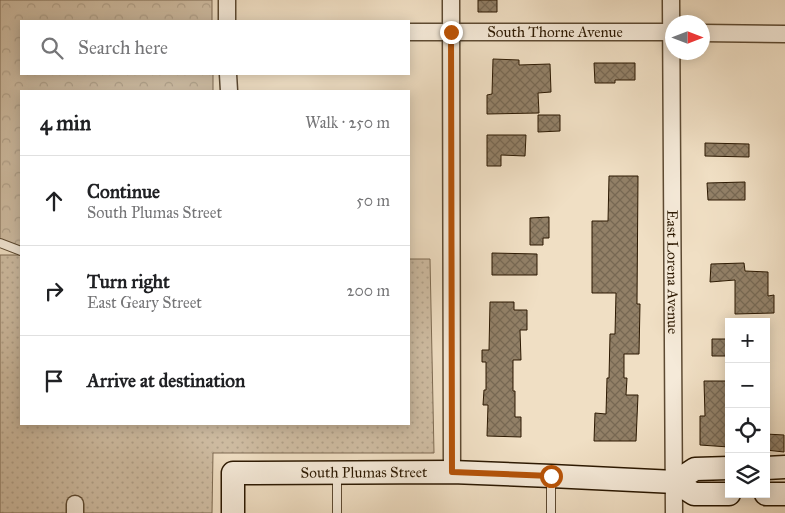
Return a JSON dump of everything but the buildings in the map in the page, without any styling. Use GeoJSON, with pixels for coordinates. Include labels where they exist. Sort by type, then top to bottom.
{"type":"FeatureCollection","features":[{"type":"Feature","properties":{"kind":"street"},"geometry":{"type":"LineString","coordinates":[[227,0],[227,20]]}},
{"type":"Feature","properties":{"kind":"street"},"geometry":{"type":"LineString","coordinates":[[450,0],[452,472]]}},
{"type":"Feature","properties":{"kind":"street","name":"East Lorena Avenue"},"geometry":{"type":"LineString","coordinates":[[671,0],[671,15]]}},
{"type":"Feature","properties":{"kind":"street","name":"South Thorne Avenue"},"geometry":{"type":"LineString","coordinates":[[410,32],[665,32]]}},
{"type":"Feature","properties":{"kind":"street"},"geometry":{"type":"LineString","coordinates":[[710,33],[785,34]]}},
{"type":"Feature","properties":{"kind":"street","name":"East Lorena Avenue"},"geometry":{"type":"LineString","coordinates":[[672,60],[674,513]]}},
{"type":"Feature","properties":{"kind":"street"},"geometry":{"type":"LineString","coordinates":[[228,75],[229,90]]}},
{"type":"Feature","properties":{"kind":"street"},"geometry":{"type":"LineString","coordinates":[[770,468],[785,467]]}},
{"type":"Feature","properties":{"kind":"street"},"geometry":{"type":"LineString","coordinates":[[675,482],[695,469],[725,468]]}},
{"type":"Feature","properties":{"kind":"street","name":"South Plumas Street"},"geometry":{"type":"LineString","coordinates":[[233,513],[233,473],[452,472],[551,476],[675,482],[694,494],[725,494]]}},
{"type":"Feature","properties":{"kind":"street"},"geometry":{"type":"LineString","coordinates":[[770,494],[785,494]]}},
{"type":"Feature","properties":{"kind":"lane"},"geometry":{"type":"LineString","coordinates":[[0,242],[20,251]]}},
{"type":"Feature","properties":{"kind":"lane"},"geometry":{"type":"LineString","coordinates":[[337,472],[337,513]]}},
{"type":"Feature","properties":{"kind":"lane"},"geometry":{"type":"LineString","coordinates":[[551,476],[551,513]]}},
{"type":"Feature","properties":{"kind":"green space"},"geometry":{"type":"Polygon","coordinates":[[[0,0],[212,0],[212,20],[20,20],[20,75],[213,75],[213,90],[20,90],[20,254],[0,246],[0,0]]]}},
{"type":"Feature","properties":{"kind":"green space"},"geometry":{"type":"Polygon","coordinates":[[[0,255],[20,255],[20,425],[410,425],[410,259],[430,259],[434,453],[213,453],[212,513],[0,513],[0,255]]]}},
{"type":"Feature","properties":{"kind":"route"},"geometry":{"type":"LineString","coordinates":[[451,32],[452,472],[551,476]]}}]}
